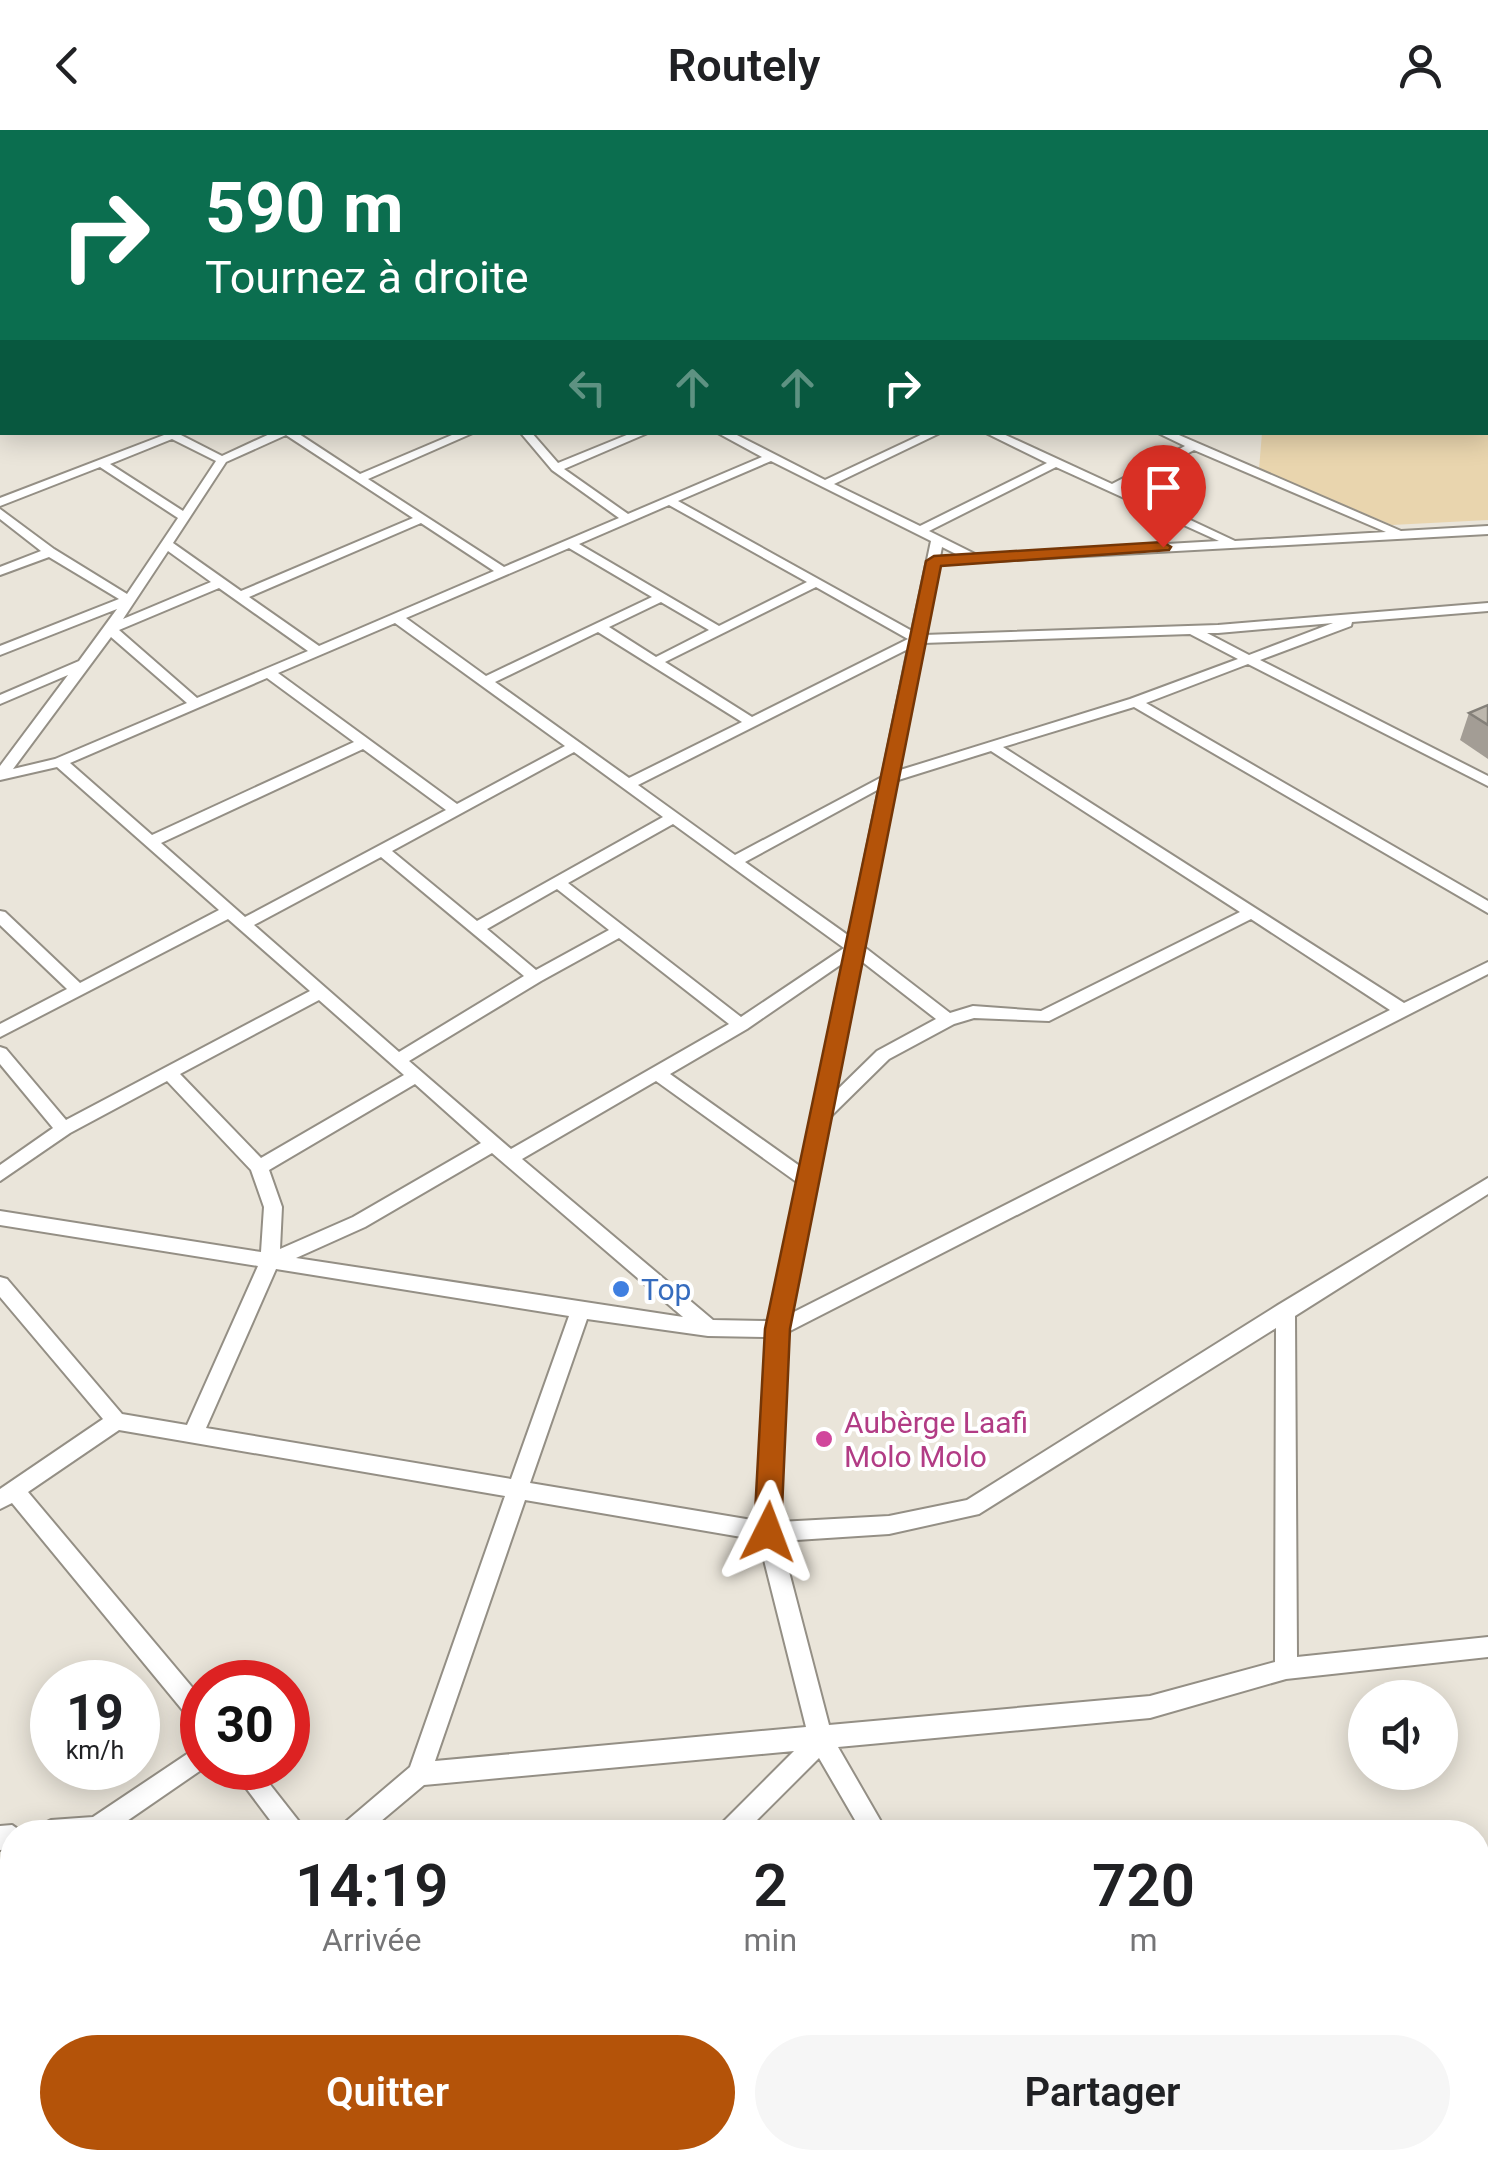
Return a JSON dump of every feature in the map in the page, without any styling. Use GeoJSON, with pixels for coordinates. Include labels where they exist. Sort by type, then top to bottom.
{"type":"FeatureCollection","features":[{"type":"Feature","properties":{"kind":"street"},"geometry":{"type":"LineString","coordinates":[[0,502],[168,435]]}},
{"type":"Feature","properties":{"kind":"street"},"geometry":{"type":"LineString","coordinates":[[172,435],[222,460]]}},
{"type":"Feature","properties":{"kind":"street"},"geometry":{"type":"LineString","coordinates":[[0,776],[110,629],[222,460],[279,435]]}},
{"type":"Feature","properties":{"kind":"street"},"geometry":{"type":"LineString","coordinates":[[291,435],[504,572]]}},
{"type":"Feature","properties":{"kind":"street"},"geometry":{"type":"LineString","coordinates":[[359,478],[463,435]]}},
{"type":"Feature","properties":{"kind":"street"},"geometry":{"type":"LineString","coordinates":[[528,435],[556,468],[628,519]]}},
{"type":"Feature","properties":{"kind":"street"},"geometry":{"type":"LineString","coordinates":[[556,468],[638,435]]}},
{"type":"Feature","properties":{"kind":"street"},"geometry":{"type":"LineString","coordinates":[[727,435],[974,558]]}},
{"type":"Feature","properties":{"kind":"street"},"geometry":{"type":"LineString","coordinates":[[899,435],[915,443]]}},
{"type":"Feature","properties":{"kind":"street"},"geometry":{"type":"LineString","coordinates":[[825,484],[931,435]]}},
{"type":"Feature","properties":{"kind":"street"},"geometry":{"type":"LineString","coordinates":[[996,435],[1232,543]]}},
{"type":"Feature","properties":{"kind":"street"},"geometry":{"type":"LineString","coordinates":[[1169,435],[1401,534]]}},
{"type":"Feature","properties":{"kind":"street"},"geometry":{"type":"LineString","coordinates":[[1112,488],[1194,446]]}},
{"type":"Feature","properties":{"kind":"street"},"geometry":{"type":"LineString","coordinates":[[0,776],[60,762],[772,458]]}},
{"type":"Feature","properties":{"kind":"street"},"geometry":{"type":"LineString","coordinates":[[920,531],[1055,462]]}},
{"type":"Feature","properties":{"kind":"street"},"geometry":{"type":"LineString","coordinates":[[101,463],[183,516]]}},
{"type":"Feature","properties":{"kind":"street"},"geometry":{"type":"LineString","coordinates":[[670,500],[918,639]]}},
{"type":"Feature","properties":{"kind":"street"},"geometry":{"type":"LineString","coordinates":[[0,513],[50,552],[130,600]]}},
{"type":"Feature","properties":{"kind":"street"},"geometry":{"type":"LineString","coordinates":[[241,596],[422,518]]}},
{"type":"Feature","properties":{"kind":"street"},"geometry":{"type":"LineString","coordinates":[[934,561],[1488,530]]}},
{"type":"Feature","properties":{"kind":"street"},"geometry":{"type":"LineString","coordinates":[[868,1820],[821,1740],[768,1532],[777,1329],[937,540]]}},
{"type":"Feature","properties":{"kind":"street"},"geometry":{"type":"LineString","coordinates":[[166,544],[318,652]]}},
{"type":"Feature","properties":{"kind":"street"},"geometry":{"type":"LineString","coordinates":[[570,544],[719,630]]}},
{"type":"Feature","properties":{"kind":"street"},"geometry":{"type":"LineString","coordinates":[[0,572],[50,552]]}},
{"type":"Feature","properties":{"kind":"street"},"geometry":{"type":"LineString","coordinates":[[110,629],[222,582]]}},
{"type":"Feature","properties":{"kind":"street"},"geometry":{"type":"LineString","coordinates":[[658,661],[817,582]]}},
{"type":"Feature","properties":{"kind":"street"},"geometry":{"type":"LineString","coordinates":[[486,681],[662,597]]}},
{"type":"Feature","properties":{"kind":"street"},"geometry":{"type":"LineString","coordinates":[[0,651],[130,600]]}},
{"type":"Feature","properties":{"kind":"street"},"geometry":{"type":"LineString","coordinates":[[628,784],[918,639],[1191,630],[1488,607]]}},
{"type":"Feature","properties":{"kind":"street"},"geometry":{"type":"LineString","coordinates":[[735,861],[890,778],[1136,702],[1365,615]]}},
{"type":"Feature","properties":{"kind":"street"},"geometry":{"type":"LineString","coordinates":[[398,618],[856,948],[948,1020]]}},
{"type":"Feature","properties":{"kind":"street"},"geometry":{"type":"LineString","coordinates":[[599,627],[753,722]]}},
{"type":"Feature","properties":{"kind":"street"},"geometry":{"type":"LineString","coordinates":[[110,629],[196,704]]}},
{"type":"Feature","properties":{"kind":"street"},"geometry":{"type":"LineString","coordinates":[[1191,630],[1488,782]]}},
{"type":"Feature","properties":{"kind":"street"},"geometry":{"type":"LineString","coordinates":[[0,700],[84,664]]}},
{"type":"Feature","properties":{"kind":"street"},"geometry":{"type":"LineString","coordinates":[[268,673],[456,810]]}},
{"type":"Feature","properties":{"kind":"street"},"geometry":{"type":"LineString","coordinates":[[1136,702],[1488,908]]}},
{"type":"Feature","properties":{"kind":"street"},"geometry":{"type":"LineString","coordinates":[[150,842],[364,743]]}},
{"type":"Feature","properties":{"kind":"street"},"geometry":{"type":"LineString","coordinates":[[0,1030],[77,988],[382,850],[578,745]]}},
{"type":"Feature","properties":{"kind":"street"},"geometry":{"type":"LineString","coordinates":[[992,746],[1404,1011]]}},
{"type":"Feature","properties":{"kind":"street"},"geometry":{"type":"LineString","coordinates":[[60,762],[708,1328]]}},
{"type":"Feature","properties":{"kind":"street"},"geometry":{"type":"LineString","coordinates":[[476,928],[674,817]]}},
{"type":"Feature","properties":{"kind":"street"},"geometry":{"type":"LineString","coordinates":[[382,850],[536,977]]}},
{"type":"Feature","properties":{"kind":"street"},"geometry":{"type":"LineString","coordinates":[[558,882],[742,1025]]}},
{"type":"Feature","properties":{"kind":"street"},"geometry":{"type":"LineString","coordinates":[[822,1115],[883,1055],[948,1020],[974,1012],[1043,1016],[1251,913]]}},
{"type":"Feature","properties":{"kind":"street"},"geometry":{"type":"LineString","coordinates":[[0,916],[77,988]]}},
{"type":"Feature","properties":{"kind":"street"},"geometry":{"type":"LineString","coordinates":[[398,1060],[620,931]]}},
{"type":"Feature","properties":{"kind":"street"},"geometry":{"type":"LineString","coordinates":[[510,1158],[742,1025],[856,948]]}},
{"type":"Feature","properties":{"kind":"street"},"geometry":{"type":"LineString","coordinates":[[0,1218],[580,1310],[708,1328],[777,1329],[1488,967]]}},
{"type":"Feature","properties":{"kind":"street"},"geometry":{"type":"LineString","coordinates":[[0,1174],[64,1129],[321,992]]}},
{"type":"Feature","properties":{"kind":"street"},"geometry":{"type":"LineString","coordinates":[[0,1054],[64,1129]]}},
{"type":"Feature","properties":{"kind":"street"},"geometry":{"type":"LineString","coordinates":[[169,1073],[259,1167],[273,1206],[270,1261],[194,1434]]}},
{"type":"Feature","properties":{"kind":"street"},"geometry":{"type":"LineString","coordinates":[[658,1074],[808,1181]]}},
{"type":"Feature","properties":{"kind":"street"},"geometry":{"type":"LineString","coordinates":[[259,1167],[416,1076]]}},
{"type":"Feature","properties":{"kind":"street"},"geometry":{"type":"LineString","coordinates":[[270,1261],[360,1222],[493,1144]]}},
{"type":"Feature","properties":{"kind":"street"},"geometry":{"type":"LineString","coordinates":[[3,1296],[116,1421],[768,1532],[889,1526],[972,1508],[1488,1185]]}},
{"type":"Feature","properties":{"kind":"street"},"geometry":{"type":"LineString","coordinates":[[365,1820],[420,1774],[580,1310]]}},
{"type":"Feature","properties":{"kind":"street"},"geometry":{"type":"LineString","coordinates":[[1285,1310],[1286,1669]]}},
{"type":"Feature","properties":{"kind":"street"},"geometry":{"type":"LineString","coordinates":[[116,1421],[7,1495],[180,1691]]}},
{"type":"Feature","properties":{"kind":"street"},"geometry":{"type":"LineString","coordinates":[[420,1774],[1150,1708],[1286,1669],[1488,1647]]}},
{"type":"Feature","properties":{"kind":"street"},"geometry":{"type":"LineString","coordinates":[[741,1820],[821,1740]]}},
{"type":"Feature","properties":{"kind":"street"},"geometry":{"type":"LineString","coordinates":[[107,1820],[180,1769]]}},
{"type":"Feature","properties":{"kind":"street"},"geometry":{"type":"LineString","coordinates":[[261,1790],[285,1820]]}},
{"type":"Feature","properties":{"kind":"shaded area"},"geometry":{"type":"Polygon","coordinates":[[[1262,435],[1488,435],[1488,520],[1392,525],[1259,469],[1262,435]]]}},
{"type":"Feature","properties":{"kind":"building"},"geometry":{"type":"Polygon","coordinates":[[[1488,705],[1488,725],[1469,713],[1488,705]]]}},
{"type":"Feature","properties":{"kind":"place","name":"Top"},"geometry":{"type":"Point","coordinates":[621,1289]}},
{"type":"Feature","properties":{"kind":"place","name":"Aubèrge Laafi Molo Molo"},"geometry":{"type":"Point","coordinates":[824,1439]}},
{"type":"Feature","properties":{"kind":"route"},"geometry":{"type":"LineString","coordinates":[[768,1532],[777,1329],[934,561],[1163,547]]}}]}
